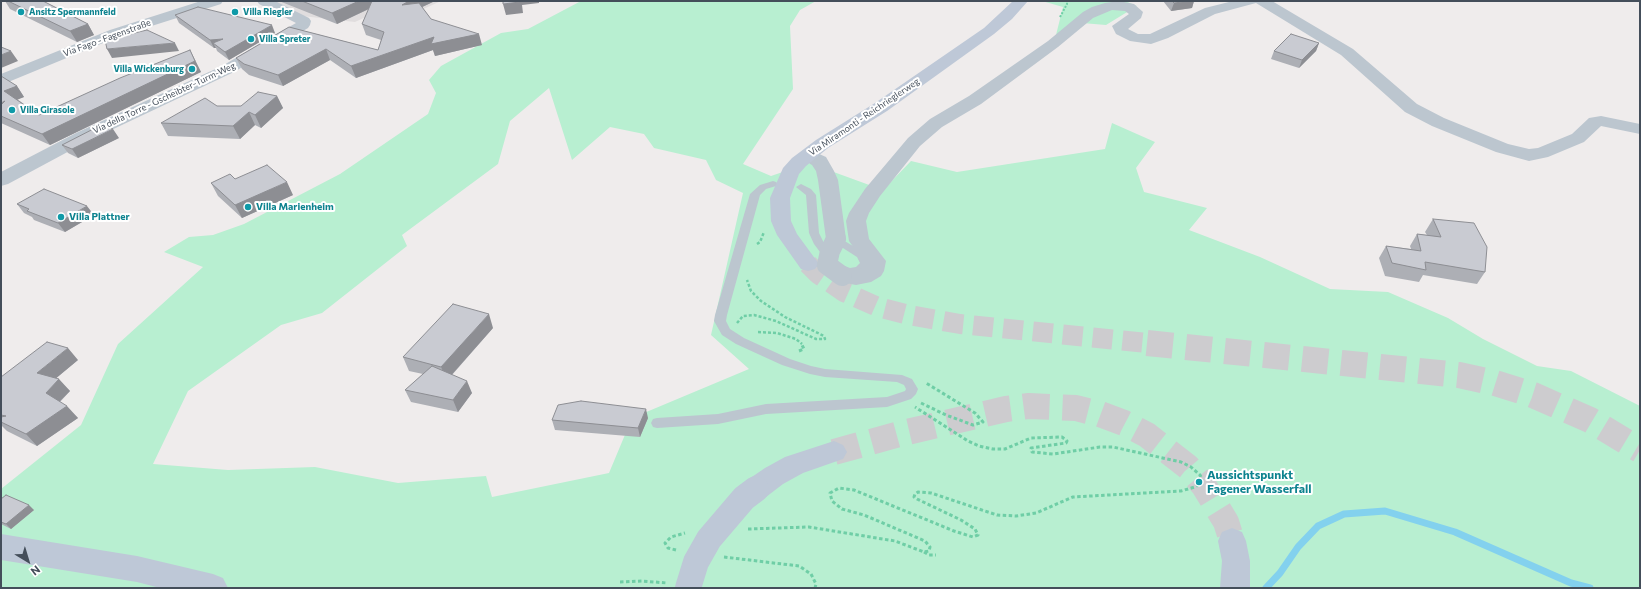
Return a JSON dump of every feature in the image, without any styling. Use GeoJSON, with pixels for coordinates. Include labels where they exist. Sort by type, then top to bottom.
{"type":"FeatureCollection","features":[{"type":"Feature","properties":{"kind":"main road","name":"Via Miramonti - Reichrieglerweg"},"geometry":{"type":"LineString","coordinates":[[808,264],[796,250],[787,235],[781,221],[779,208],[780,198],[787,178],[799,162],[822,144],[881,107],[964,49],[1007,16],[1021,1]]}},
{"type":"Feature","properties":{"kind":"main road"},"geometry":{"type":"LineString","coordinates":[[681,586],[709,539],[735,508],[756,489],[774,476],[794,465],[834,452]]}},
{"type":"Feature","properties":{"kind":"main road"},"geometry":{"type":"LineString","coordinates":[[1232,541],[1236,561],[1235,588]]}},
{"type":"Feature","properties":{"kind":"main road"},"geometry":{"type":"LineString","coordinates":[[1,547],[137,569],[213,588]]}},
{"type":"Feature","properties":{"kind":"street","name":"Via Fago - Fagenstraße"},"geometry":{"type":"LineString","coordinates":[[1,80],[115,33],[216,1]]}},
{"type":"Feature","properties":{"kind":"street","name":"Via della Torre - Gscheibter-Turm-Weg"},"geometry":{"type":"LineString","coordinates":[[1,180],[82,137],[178,91],[228,70],[303,25],[304,21],[301,19],[264,1]]}},
{"type":"Feature","properties":{"kind":"street"},"geometry":{"type":"LineString","coordinates":[[808,155],[819,161],[825,170],[836,239],[830,251],[828,265],[831,269],[842,276],[856,278],[863,277],[873,271],[875,261],[859,241],[856,221],[859,213],[872,193],[914,142],[936,123],[975,100],[1053,44],[1088,15],[1097,10],[1117,5],[1129,7],[1136,12],[1136,15],[1120,26],[1121,31],[1135,38],[1151,39],[1163,35],[1210,11],[1250,1]]}},
{"type":"Feature","properties":{"kind":"street"},"geometry":{"type":"LineString","coordinates":[[1262,1],[1346,52],[1411,108],[1432,119],[1502,148],[1524,154],[1542,153],[1578,138],[1595,122],[1601,121],[1640,129]]}},
{"type":"Feature","properties":{"kind":"lane"},"geometry":{"type":"LineString","coordinates":[[657,423],[718,419],[766,409],[886,402],[910,394],[912,389],[908,382],[898,378],[824,373],[810,370],[786,362],[740,341],[726,332],[720,321],[721,316],[755,194],[763,187],[773,184]]}},
{"type":"Feature","properties":{"kind":"lane"},"geometry":{"type":"LineString","coordinates":[[801,187],[808,191],[811,195],[814,233],[822,250],[835,264],[845,270],[855,271],[863,267],[864,259],[861,255],[836,239]]}},
{"type":"Feature","properties":{"kind":"path"},"geometry":{"type":"LineString","coordinates":[[924,552],[929,551],[930,547],[925,541],[864,515],[842,509],[832,501],[830,493],[839,488],[854,490],[954,531],[973,537],[978,535],[976,529],[914,497],[915,494],[918,492],[931,493],[997,515],[1027,516],[1074,497],[1181,491],[1200,484],[1202,479],[1197,471],[1181,462],[1174,461]]}},
{"type":"Feature","properties":{"kind":"path"},"geometry":{"type":"LineString","coordinates":[[745,530],[809,527],[895,541],[929,555],[936,555]]}},
{"type":"Feature","properties":{"kind":"path"},"geometry":{"type":"LineString","coordinates":[[678,550],[668,548],[665,543],[675,535],[690,533]]}},
{"type":"Feature","properties":{"kind":"path"},"geometry":{"type":"LineString","coordinates":[[720,556],[799,566],[811,574],[816,584],[815,588]]}},
{"type":"Feature","properties":{"kind":"path"},"geometry":{"type":"LineString","coordinates":[[620,582],[642,580],[681,586]]}},
{"type":"Feature","properties":{"kind":"shaded area"},"geometry":{"type":"Polygon","coordinates":[[[273,1],[441,1],[419,11],[396,3],[355,22],[302,16],[273,1]]]}},
{"type":"Feature","properties":{"kind":"green space"},"geometry":{"type":"Polygon","coordinates":[[[581,1],[816,1],[800,10],[790,26],[793,89],[743,164],[771,176],[809,163],[883,190],[911,161],[957,172],[1105,149],[1112,123],[1155,142],[1136,168],[1144,192],[1207,208],[1189,230],[1260,257],[1330,289],[1388,292],[1448,318],[1483,339],[1537,366],[1571,371],[1640,406],[1640,588],[1,588],[1,489],[81,425],[118,344],[203,267],[164,252],[189,237],[213,235],[244,224],[340,174],[428,114],[436,93],[429,80],[441,66],[501,33],[528,29],[581,1]],[[549,88],[510,121],[498,164],[402,235],[407,246],[322,313],[281,325],[188,391],[153,464],[228,470],[315,467],[398,483],[486,476],[492,497],[609,473],[632,418],[749,369],[711,335],[743,193],[716,180],[706,160],[654,148],[644,134],[610,127],[572,160],[549,88]]]}},
{"type":"Feature","properties":{"kind":"green space"},"geometry":{"type":"Polygon","coordinates":[[[1042,1],[1125,1],[1137,6],[1106,25],[1082,23],[1056,35],[1063,7],[1042,1]]]}},
{"type":"Feature","properties":{"kind":"building"},"geometry":{"type":"Polygon","coordinates":[[[8,1],[43,1],[88,24],[70,31],[8,1]]]}},
{"type":"Feature","properties":{"kind":"building"},"geometry":{"type":"Polygon","coordinates":[[[302,1],[359,1],[332,13],[302,1]]]}},
{"type":"Feature","properties":{"kind":"building"},"geometry":{"type":"Polygon","coordinates":[[[372,1],[409,1],[402,5],[419,3],[431,19],[479,34],[431,44],[434,37],[351,66],[326,49],[278,75],[244,64],[236,58],[289,27],[378,50],[384,32],[362,24],[372,1]]]}},
{"type":"Feature","properties":{"kind":"building"},"geometry":{"type":"Polygon","coordinates":[[[503,1],[520,1],[520,2],[503,4],[503,1]]]}},
{"type":"Feature","properties":{"kind":"building"},"geometry":{"type":"Polygon","coordinates":[[[1172,1],[1190,1],[1174,3],[1172,1]]]}},
{"type":"Feature","properties":{"kind":"building"},"geometry":{"type":"Polygon","coordinates":[[[198,7],[272,25],[225,52],[213,43],[223,39],[210,40],[175,15],[198,7]]]}},
{"type":"Feature","properties":{"kind":"building"},"geometry":{"type":"Polygon","coordinates":[[[147,30],[175,43],[107,49],[105,40],[147,30]]]}},
{"type":"Feature","properties":{"kind":"building"},"geometry":{"type":"Polygon","coordinates":[[[1291,34],[1319,43],[1302,60],[1274,51],[1291,34]]]}},
{"type":"Feature","properties":{"kind":"building"},"geometry":{"type":"Polygon","coordinates":[[[1,47],[11,51],[1,55],[1,47]]]}},
{"type":"Feature","properties":{"kind":"building"},"geometry":{"type":"Polygon","coordinates":[[[190,50],[195,61],[42,134],[1,116],[1,105],[5,101],[1,103],[1,76],[17,86],[4,91],[39,115],[120,78],[190,50]]]}},
{"type":"Feature","properties":{"kind":"building"},"geometry":{"type":"Polygon","coordinates":[[[258,92],[277,96],[255,115],[249,112],[233,126],[161,123],[205,98],[217,106],[241,106],[258,92]]]}},
{"type":"Feature","properties":{"kind":"building"},"geometry":{"type":"Polygon","coordinates":[[[103,124],[113,129],[72,149],[62,145],[103,124]]]}},
{"type":"Feature","properties":{"kind":"building"},"geometry":{"type":"Polygon","coordinates":[[[267,165],[287,182],[235,205],[211,183],[230,174],[235,179],[267,165]]]}},
{"type":"Feature","properties":{"kind":"building"},"geometry":{"type":"Polygon","coordinates":[[[44,189],[87,206],[58,223],[27,211],[29,209],[17,204],[44,189]]]}},
{"type":"Feature","properties":{"kind":"building"},"geometry":{"type":"Polygon","coordinates":[[[1433,219],[1474,223],[1487,247],[1485,272],[1425,262],[1426,270],[1392,263],[1386,246],[1421,251],[1417,234],[1441,237],[1433,219]]]}},
{"type":"Feature","properties":{"kind":"building"},"geometry":{"type":"Polygon","coordinates":[[[453,304],[489,314],[441,367],[403,357],[453,304]]]}},
{"type":"Feature","properties":{"kind":"building"},"geometry":{"type":"Polygon","coordinates":[[[47,342],[68,348],[37,373],[59,379],[46,393],[67,406],[26,434],[1,422],[1,417],[6,416],[1,415],[1,377],[47,342]]]}},
{"type":"Feature","properties":{"kind":"building"},"geometry":{"type":"Polygon","coordinates":[[[432,366],[467,381],[453,400],[405,390],[432,366]]]}},
{"type":"Feature","properties":{"kind":"building"},"geometry":{"type":"Polygon","coordinates":[[[581,401],[646,409],[638,428],[552,420],[558,405],[581,401]]]}},
{"type":"Feature","properties":{"kind":"building"},"geometry":{"type":"Polygon","coordinates":[[[6,495],[29,505],[6,524],[1,522],[1,499],[6,495]]]}},
{"type":"Feature","properties":{"kind":"waterway"},"geometry":{"type":"LineString","coordinates":[[1266,588],[1280,573],[1298,547],[1318,526],[1344,514],[1385,511],[1455,532],[1571,583],[1590,588]]}},
{"type":"Feature","properties":{"kind":"tunnel"},"geometry":{"type":"LineString","coordinates":[[808,264],[818,274],[844,292],[878,307],[909,315],[960,324],[1157,344]]}},
{"type":"Feature","properties":{"kind":"tunnel"},"geometry":{"type":"LineString","coordinates":[[1147,343],[1459,375],[1495,383],[1533,395],[1590,420],[1640,450]]}},
{"type":"Feature","properties":{"kind":"tunnel"},"geometry":{"type":"LineString","coordinates":[[834,452],[907,432],[1006,409],[1029,406],[1076,408],[1100,414],[1124,423],[1147,435],[1188,467],[1204,486],[1226,522],[1232,541]]}},
{"type":"Feature","properties":{"kind":"place","name":"Ansitz Spermannfeld"},"geometry":{"type":"Point","coordinates":[21,12]}},
{"type":"Feature","properties":{"kind":"place","name":"Villa Riegler"},"geometry":{"type":"Point","coordinates":[235,12]}},
{"type":"Feature","properties":{"kind":"place","name":"Villa Spreter"},"geometry":{"type":"Point","coordinates":[251,39]}},
{"type":"Feature","properties":{"kind":"place","name":"Villa Wickenburg"},"geometry":{"type":"Point","coordinates":[192,69]}},
{"type":"Feature","properties":{"kind":"place","name":"Villa Girasole"},"geometry":{"type":"Point","coordinates":[12,110]}},
{"type":"Feature","properties":{"kind":"place","name":"Villa Marienheim"},"geometry":{"type":"Point","coordinates":[248,207]}},
{"type":"Feature","properties":{"kind":"place","name":"Villa Plattner"},"geometry":{"type":"Point","coordinates":[61,217]}},
{"type":"Feature","properties":{"kind":"place","name":"Aussichtspunkt Fagener Wasserfall"},"geometry":{"type":"Point","coordinates":[1199,482]}}]}
